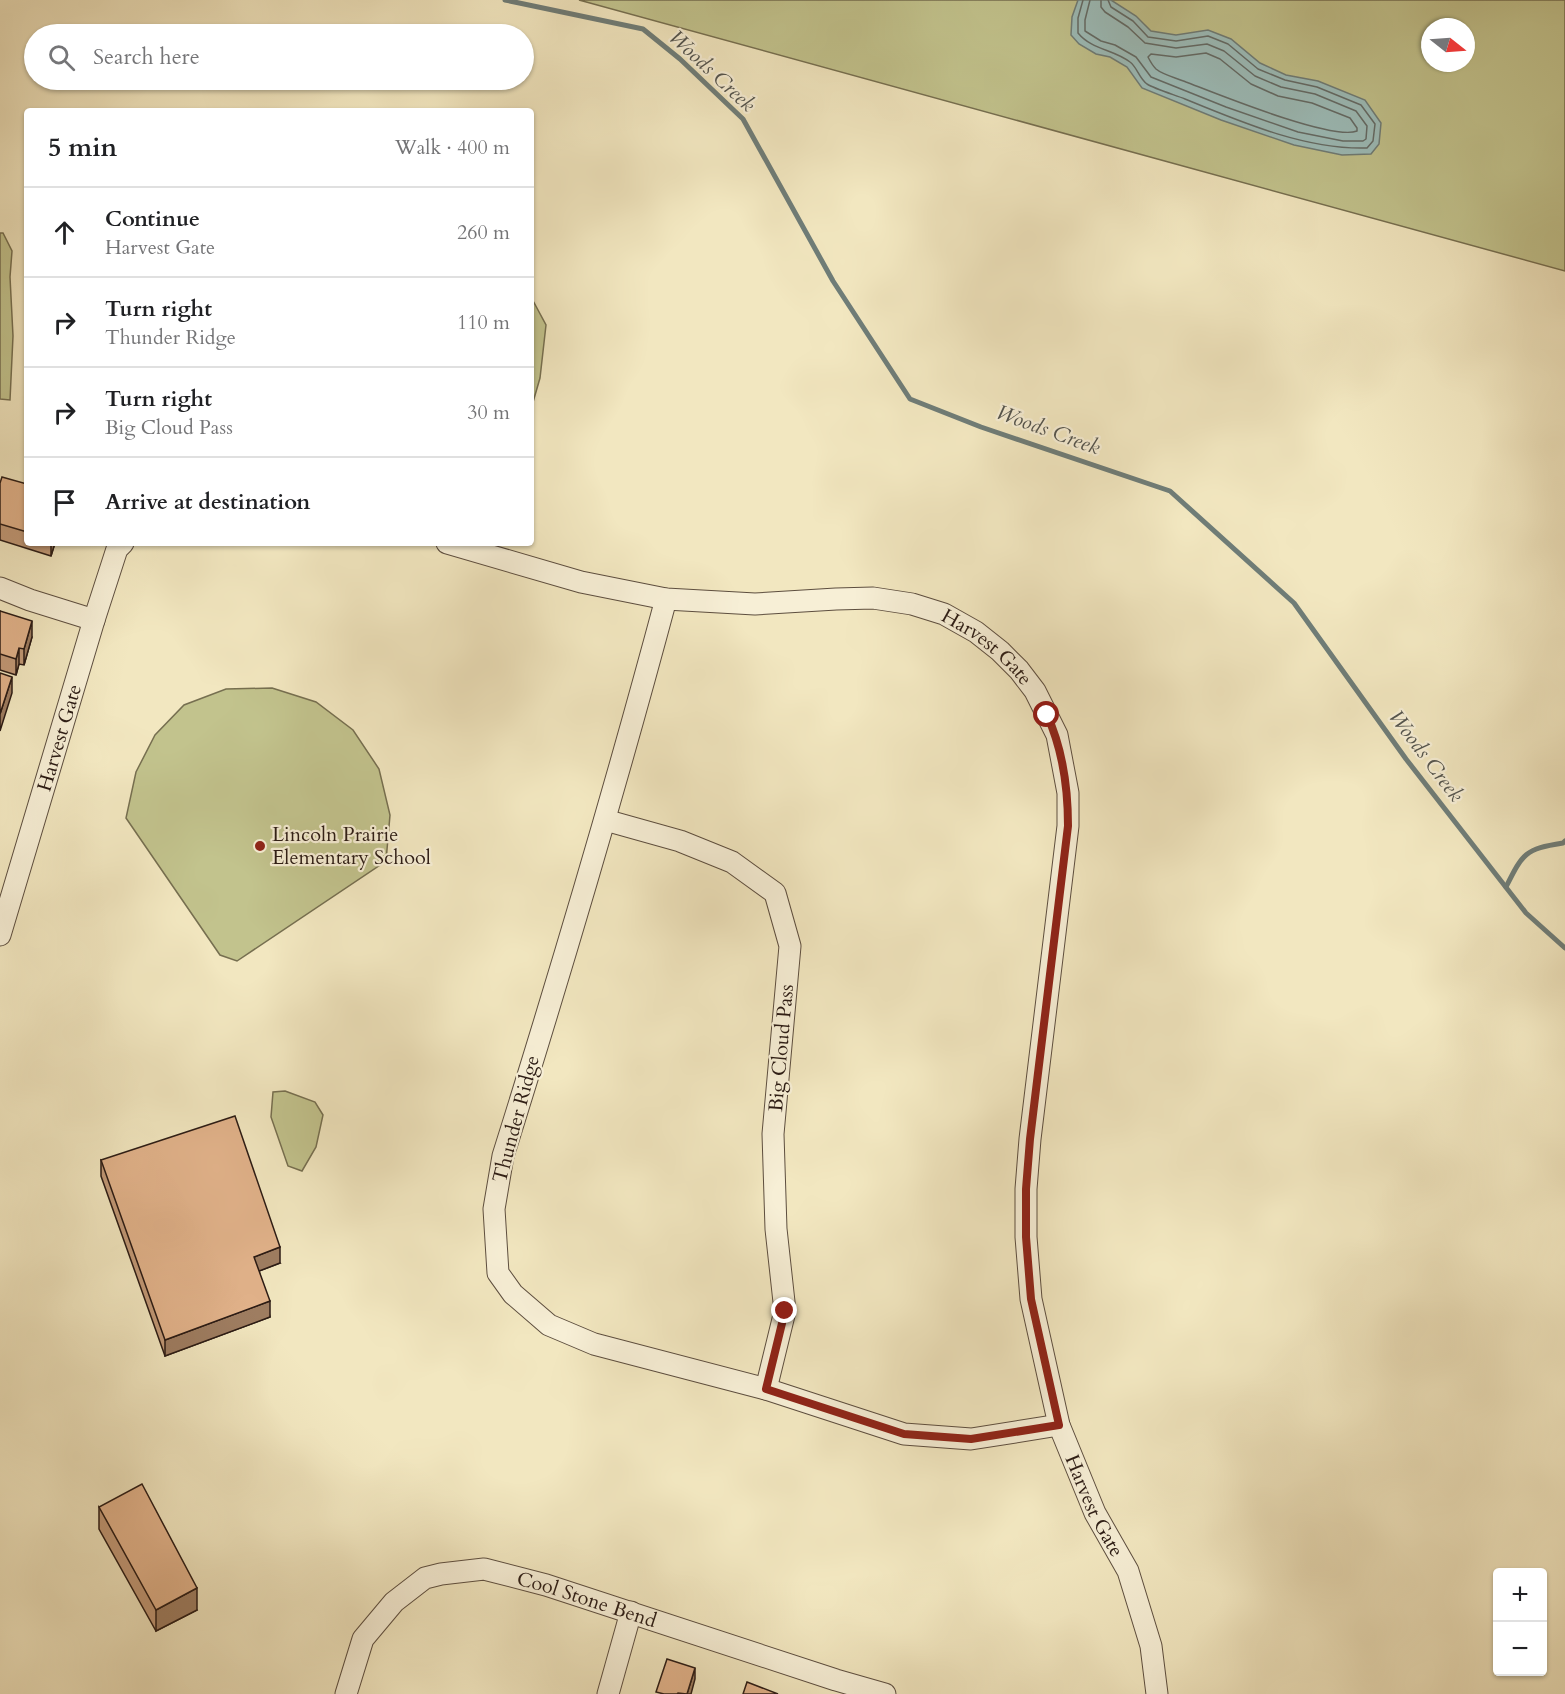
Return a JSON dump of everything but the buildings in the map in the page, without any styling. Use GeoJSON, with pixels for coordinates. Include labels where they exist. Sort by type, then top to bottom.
{"type":"FeatureCollection","features":[{"type":"Feature","properties":{"kind":"street","name":"Harvest Gate"},"geometry":{"type":"LineString","coordinates":[[0,935],[94,620],[117,549],[120,546]]}},
{"type":"Feature","properties":{"kind":"street","name":"Harvest Gate"},"geometry":{"type":"LineString","coordinates":[[457,546],[582,582],[666,599],[754,604],[873,598],[912,604],[944,614],[976,633],[1000,651],[1035,691],[1057,735],[1068,793],[1068,826],[1026,1189],[1026,1237],[1031,1299],[1059,1425],[1095,1513],[1128,1571],[1151,1646],[1157,1694]]}},
{"type":"Feature","properties":{"kind":"street"},"geometry":{"type":"LineString","coordinates":[[0,588],[94,620]]}},
{"type":"Feature","properties":{"kind":"street","name":"Thunder Ridge"},"geometry":{"type":"LineString","coordinates":[[666,599],[605,820],[503,1156],[494,1209],[498,1273],[513,1294],[549,1325],[594,1344],[766,1389],[904,1434],[971,1439],[1059,1425]]}},
{"type":"Feature","properties":{"kind":"street","name":"Big Cloud Pass"},"geometry":{"type":"LineString","coordinates":[[605,820],[680,841],[732,862],[775,893],[778,903],[790,946],[773,1134],[776,1229],[785,1311],[766,1389]]}},
{"type":"Feature","properties":{"kind":"street","name":"Cool Stone Bend"},"geometry":{"type":"LineString","coordinates":[[346,1694],[363,1639],[394,1602],[425,1578],[484,1569],[546,1585],[885,1694]]}},
{"type":"Feature","properties":{"kind":"street"},"geometry":{"type":"LineString","coordinates":[[608,1694],[631,1612]]}},
{"type":"Feature","properties":{"kind":"green space"},"geometry":{"type":"Polygon","coordinates":[[[579,0],[1565,0],[1565,271],[579,0]]]}},
{"type":"Feature","properties":{"kind":"green space"},"geometry":{"type":"Polygon","coordinates":[[[0,233],[3,233],[12,251],[10,277],[13,336],[10,400],[0,399],[0,233]]]}},
{"type":"Feature","properties":{"kind":"green space"},"geometry":{"type":"Polygon","coordinates":[[[534,303],[546,325],[540,378],[534,399],[534,303]]]}},
{"type":"Feature","properties":{"kind":"green space"},"geometry":{"type":"Polygon","coordinates":[[[272,688],[316,702],[353,730],[379,769],[390,815],[386,861],[237,961],[220,955],[126,818],[136,772],[155,735],[184,705],[226,689],[272,688]]]}},
{"type":"Feature","properties":{"kind":"green space"},"geometry":{"type":"Polygon","coordinates":[[[285,1091],[315,1102],[323,1115],[316,1147],[302,1171],[288,1166],[271,1117],[273,1092],[285,1091]]]}},
{"type":"Feature","properties":{"kind":"water"},"geometry":{"type":"Polygon","coordinates":[[[1078,0],[1111,0],[1136,16],[1151,31],[1176,35],[1208,30],[1231,39],[1260,63],[1286,75],[1318,81],[1365,100],[1381,123],[1379,144],[1371,154],[1342,155],[1294,145],[1221,120],[1142,88],[1127,67],[1110,57],[1096,54],[1079,44],[1071,35],[1072,17],[1078,0]]]}},
{"type":"Feature","properties":{"kind":"waterway","name":"Woods Creek"},"geometry":{"type":"LineString","coordinates":[[505,0],[643,29],[680,59],[743,119],[833,281],[910,399],[981,427],[1170,491],[1294,603],[1406,759],[1526,913],[1565,948]]}},
{"type":"Feature","properties":{"kind":"waterway"},"geometry":{"type":"LineString","coordinates":[[1506,887],[1521,860],[1527,855],[1540,848],[1565,841]]}},
{"type":"Feature","properties":{"kind":"place","name":"Lincoln Prairie Elementary School"},"geometry":{"type":"Point","coordinates":[260,846]}},
{"type":"Feature","properties":{"kind":"route"},"geometry":{"type":"LineString","coordinates":[[785,1311],[766,1389],[904,1434],[971,1439],[1059,1425],[1031,1299],[1026,1237],[1026,1189],[1030,1139],[1068,826],[1068,793],[1062,759],[1057,735],[1047,715]]}}]}
